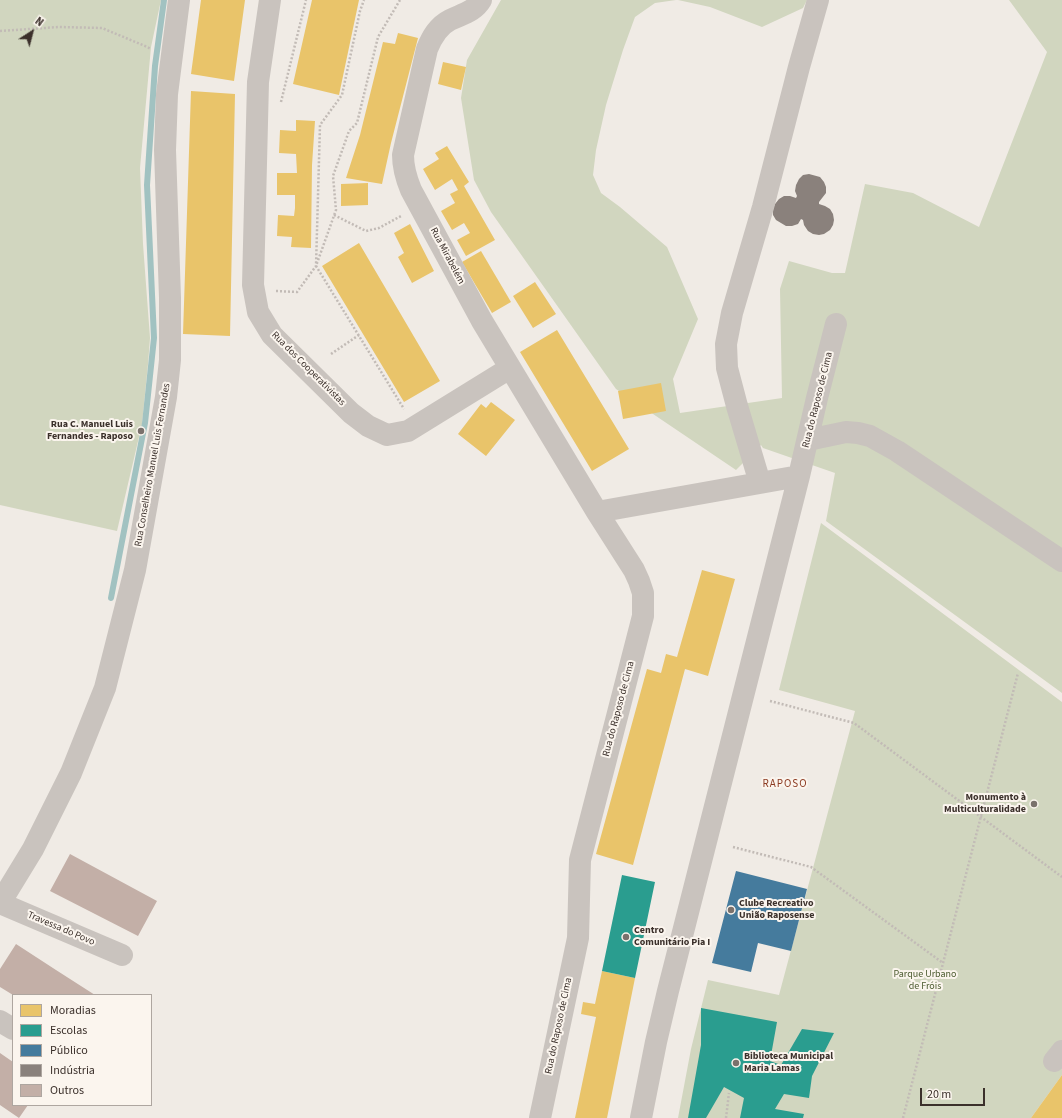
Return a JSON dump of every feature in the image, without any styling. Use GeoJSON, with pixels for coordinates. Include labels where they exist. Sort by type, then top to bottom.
{"type":"FeatureCollection","features":[{"type":"Feature","properties":{"kind":"street","name":"Rua Conselheiro Manuel Luis Fernandes"},"geometry":{"type":"LineString","coordinates":[[0,903],[33,849],[71,773],[104,688],[135,570],[166,397],[170,360],[170,298],[165,150],[167,94],[179,0]]}},
{"type":"Feature","properties":{"kind":"street","name":"Rua dos Cooperativistas"},"geometry":{"type":"LineString","coordinates":[[270,0],[258,82],[253,289],[258,312],[272,335],[352,413],[368,426],[387,435],[408,431],[510,368]]}},
{"type":"Feature","properties":{"kind":"street","name":"Rua Mirabelém"},"geometry":{"type":"LineString","coordinates":[[481,0],[472,10],[443,24],[433,35],[427,49],[403,154],[403,167],[406,179],[478,314],[597,512]]}},
{"type":"Feature","properties":{"kind":"street"},"geometry":{"type":"LineString","coordinates":[[760,483],[727,368],[726,344],[732,313],[763,207],[818,0]]}},
{"type":"Feature","properties":{"kind":"street","name":"Rua do Raposo de Cima"},"geometry":{"type":"LineString","coordinates":[[642,1118],[656,1042],[668,992],[836,324]]}},
{"type":"Feature","properties":{"kind":"street"},"geometry":{"type":"LineString","coordinates":[[808,440],[846,432],[870,436],[897,451],[1062,562]]}},
{"type":"Feature","properties":{"kind":"street"},"geometry":{"type":"LineString","coordinates":[[597,512],[799,476]]}},
{"type":"Feature","properties":{"kind":"street","name":"Rua do Raposo de Cima"},"geometry":{"type":"LineString","coordinates":[[540,1118],[578,938],[580,860],[643,616],[643,599],[639,581],[634,570],[597,512]]}},
{"type":"Feature","properties":{"kind":"street","name":"Travessa do Povo"},"geometry":{"type":"LineString","coordinates":[[0,903],[122,955]]}},
{"type":"Feature","properties":{"kind":"street"},"geometry":{"type":"LineString","coordinates":[[0,1021],[12,1028]]}},
{"type":"Feature","properties":{"kind":"path"},"geometry":{"type":"LineString","coordinates":[[281,104],[306,0]]}},
{"type":"Feature","properties":{"kind":"path"},"geometry":{"type":"LineString","coordinates":[[364,0],[360,11],[342,96],[320,126],[316,266],[415,426]]}},
{"type":"Feature","properties":{"kind":"path"},"geometry":{"type":"LineString","coordinates":[[253,289],[298,292],[316,266],[336,210],[333,176],[349,131],[357,124],[378,37],[400,0]]}},
{"type":"Feature","properties":{"kind":"path"},"geometry":{"type":"LineString","coordinates":[[0,31],[58,27],[102,28],[145,46]]}},
{"type":"Feature","properties":{"kind":"path"},"geometry":{"type":"LineString","coordinates":[[334,215],[366,231],[378,228],[420,206]]}},
{"type":"Feature","properties":{"kind":"path"},"geometry":{"type":"LineString","coordinates":[[331,354],[359,336]]}},
{"type":"Feature","properties":{"kind":"path"},"geometry":{"type":"LineString","coordinates":[[903,1118],[1018,673]]}},
{"type":"Feature","properties":{"kind":"path"},"geometry":{"type":"LineString","coordinates":[[770,702],[854,723],[1062,877]]}},
{"type":"Feature","properties":{"kind":"path"},"geometry":{"type":"LineString","coordinates":[[733,847],[811,867],[943,963]]}},
{"type":"Feature","properties":{"kind":"path"},"geometry":{"type":"LineString","coordinates":[[726,1118],[730,1092]]}},
{"type":"Feature","properties":{"kind":"green space"},"geometry":{"type":"Polygon","coordinates":[[[0,0],[161,0],[151,47],[140,168],[143,244],[150,338],[148,364],[142,424],[117,531],[0,505],[0,0]]]}},
{"type":"Feature","properties":{"kind":"green space"},"geometry":{"type":"Polygon","coordinates":[[[501,0],[676,0],[655,3],[635,17],[606,105],[596,150],[593,175],[601,193],[667,247],[698,319],[673,379],[680,413],[782,398],[780,289],[789,261],[832,273],[845,273],[865,184],[913,193],[979,227],[1047,52],[1009,0],[1062,0],[1062,693],[826,521],[835,473],[763,448],[761,445],[736,470],[616,389],[491,212],[474,180],[461,98],[467,60],[501,0]]]}},
{"type":"Feature","properties":{"kind":"green space"},"geometry":{"type":"Polygon","coordinates":[[[678,0],[807,0],[803,8],[762,27],[710,7],[678,0]]]}},
{"type":"Feature","properties":{"kind":"green space","name":"Parque Urbano de Fróis"},"geometry":{"type":"Polygon","coordinates":[[[821,523],[1062,702],[1062,1075],[1031,1118],[678,1118],[691,1049],[708,980],[779,995],[855,711],[779,690],[821,523]]]}},
{"type":"Feature","properties":{"kind":"building: Moradias"},"geometry":{"type":"Polygon","coordinates":[[[201,0],[245,0],[234,81],[191,74],[201,0]]]}},
{"type":"Feature","properties":{"kind":"building: Moradias"},"geometry":{"type":"Polygon","coordinates":[[[312,0],[359,0],[339,95],[293,84],[312,0]]]}},
{"type":"Feature","properties":{"kind":"building: Moradias"},"geometry":{"type":"Polygon","coordinates":[[[398,33],[418,38],[382,184],[346,178],[360,135],[383,42],[395,44],[398,33]]]}},
{"type":"Feature","properties":{"kind":"building: Moradias"},"geometry":{"type":"Polygon","coordinates":[[[443,62],[466,67],[461,90],[438,84],[443,62]]]}},
{"type":"Feature","properties":{"kind":"building: Moradias"},"geometry":{"type":"Polygon","coordinates":[[[191,91],[235,94],[230,336],[183,334],[191,91]]]}},
{"type":"Feature","properties":{"kind":"building: Moradias"},"geometry":{"type":"Polygon","coordinates":[[[296,120],[315,121],[312,165],[311,248],[291,247],[292,237],[277,236],[278,215],[294,216],[295,195],[277,195],[277,173],[297,173],[296,154],[279,153],[280,130],[296,131],[296,120]]]}},
{"type":"Feature","properties":{"kind":"building: Moradias"},"geometry":{"type":"Polygon","coordinates":[[[447,146],[469,182],[464,186],[495,240],[466,256],[457,240],[470,233],[464,223],[452,230],[441,211],[455,203],[450,194],[458,190],[452,179],[435,190],[423,169],[439,159],[435,153],[447,146]]]}},
{"type":"Feature","properties":{"kind":"building: Moradias"},"geometry":{"type":"Polygon","coordinates":[[[368,183],[368,205],[341,206],[341,184],[368,183]]]}},
{"type":"Feature","properties":{"kind":"building: Moradias"},"geometry":{"type":"Polygon","coordinates":[[[410,224],[434,271],[412,283],[398,257],[404,253],[394,233],[410,224]]]}},
{"type":"Feature","properties":{"kind":"building: Moradias"},"geometry":{"type":"Polygon","coordinates":[[[359,243],[440,381],[404,402],[322,266],[359,243]]]}},
{"type":"Feature","properties":{"kind":"building: Moradias"},"geometry":{"type":"Polygon","coordinates":[[[481,251],[511,302],[492,313],[462,262],[481,251]]]}},
{"type":"Feature","properties":{"kind":"building: Moradias"},"geometry":{"type":"Polygon","coordinates":[[[535,282],[556,314],[533,328],[513,296],[535,282]]]}},
{"type":"Feature","properties":{"kind":"building: Moradias"},"geometry":{"type":"Polygon","coordinates":[[[557,330],[629,449],[592,471],[520,352],[557,330]]]}},
{"type":"Feature","properties":{"kind":"building: Moradias"},"geometry":{"type":"Polygon","coordinates":[[[661,383],[666,411],[623,419],[618,391],[661,383]]]}},
{"type":"Feature","properties":{"kind":"building: Moradias"},"geometry":{"type":"Polygon","coordinates":[[[491,402],[515,420],[486,456],[458,434],[481,404],[486,408],[491,402]]]}},
{"type":"Feature","properties":{"kind":"building: Moradias"},"geometry":{"type":"Polygon","coordinates":[[[702,570],[735,579],[708,676],[685,669],[633,865],[596,854],[647,669],[661,673],[666,654],[677,657],[702,570]]]}},
{"type":"Feature","properties":{"kind":"building: Moradias"},"geometry":{"type":"Polygon","coordinates":[[[602,971],[635,978],[607,1118],[575,1118],[596,1017],[581,1014],[583,1002],[595,1004],[602,971]]]}},
{"type":"Feature","properties":{"kind":"building: Moradias"},"geometry":{"type":"Polygon","coordinates":[[[1062,1075],[1062,1118],[1031,1118],[1062,1075]]]}},
{"type":"Feature","properties":{"kind":"building: Escolas"},"geometry":{"type":"Polygon","coordinates":[[[622,875],[655,882],[635,978],[602,971],[622,875]]]}},
{"type":"Feature","properties":{"kind":"building: Escolas","name":"Biblioteca Municipal Maria Lamas"},"geometry":{"type":"Polygon","coordinates":[[[701,1008],[777,1022],[770,1061],[781,1065],[802,1029],[834,1033],[812,1076],[809,1098],[784,1094],[775,1109],[804,1114],[803,1118],[740,1118],[744,1098],[724,1087],[706,1118],[688,1118],[701,1045],[701,1008]]]}},
{"type":"Feature","properties":{"kind":"building: Público"},"geometry":{"type":"Polygon","coordinates":[[[736,871],[807,889],[791,951],[758,943],[751,972],[712,963],[736,871]]]}},
{"type":"Feature","properties":{"kind":"building: Indústria"},"geometry":{"type":"Polygon","coordinates":[[[809,174],[820,177],[824,182],[826,193],[819,204],[830,209],[833,214],[833,225],[830,230],[824,234],[813,234],[808,231],[803,220],[801,219],[798,224],[786,226],[776,220],[773,215],[773,209],[779,199],[784,196],[796,198],[797,196],[795,191],[799,179],[803,175],[809,174]]]}},
{"type":"Feature","properties":{"kind":"building: Outros"},"geometry":{"type":"Polygon","coordinates":[[[70,854],[157,901],[138,936],[50,891],[70,854]]]}},
{"type":"Feature","properties":{"kind":"building: Outros"},"geometry":{"type":"Polygon","coordinates":[[[16,944],[93,994],[12,994],[0,987],[0,969],[16,944]]]}},
{"type":"Feature","properties":{"kind":"building: Outros"},"geometry":{"type":"Polygon","coordinates":[[[0,1053],[12,1061],[12,1106],[27,1106],[19,1118],[0,1105],[0,1053]]]}},
{"type":"Feature","properties":{"kind":"waterway"},"geometry":{"type":"LineString","coordinates":[[111,598],[145,423],[154,338],[147,185],[155,66],[164,0]]}},
{"type":"Feature","properties":{"kind":"place","name":"Rua C. Manuel Luis Fernandes - Raposo"},"geometry":{"type":"Point","coordinates":[141,431]}},
{"type":"Feature","properties":{"kind":"place","name":"Monumento à Multiculturalidade"},"geometry":{"type":"Point","coordinates":[1034,804]}},
{"type":"Feature","properties":{"kind":"place","name":"Clube Recreativo União Raposense"},"geometry":{"type":"Point","coordinates":[731,910]}},
{"type":"Feature","properties":{"kind":"place","name":"Centro Comunitário Pia I"},"geometry":{"type":"Point","coordinates":[626,937]}},
{"type":"Feature","properties":{"kind":"place","name":"Biblioteca Municipal Maria Lamas"},"geometry":{"type":"Point","coordinates":[736,1063]}},
{"type":"Feature","properties":{"kind":"district","name":"RAPOSO"},"geometry":{"type":"Point","coordinates":[785,785]}}]}
